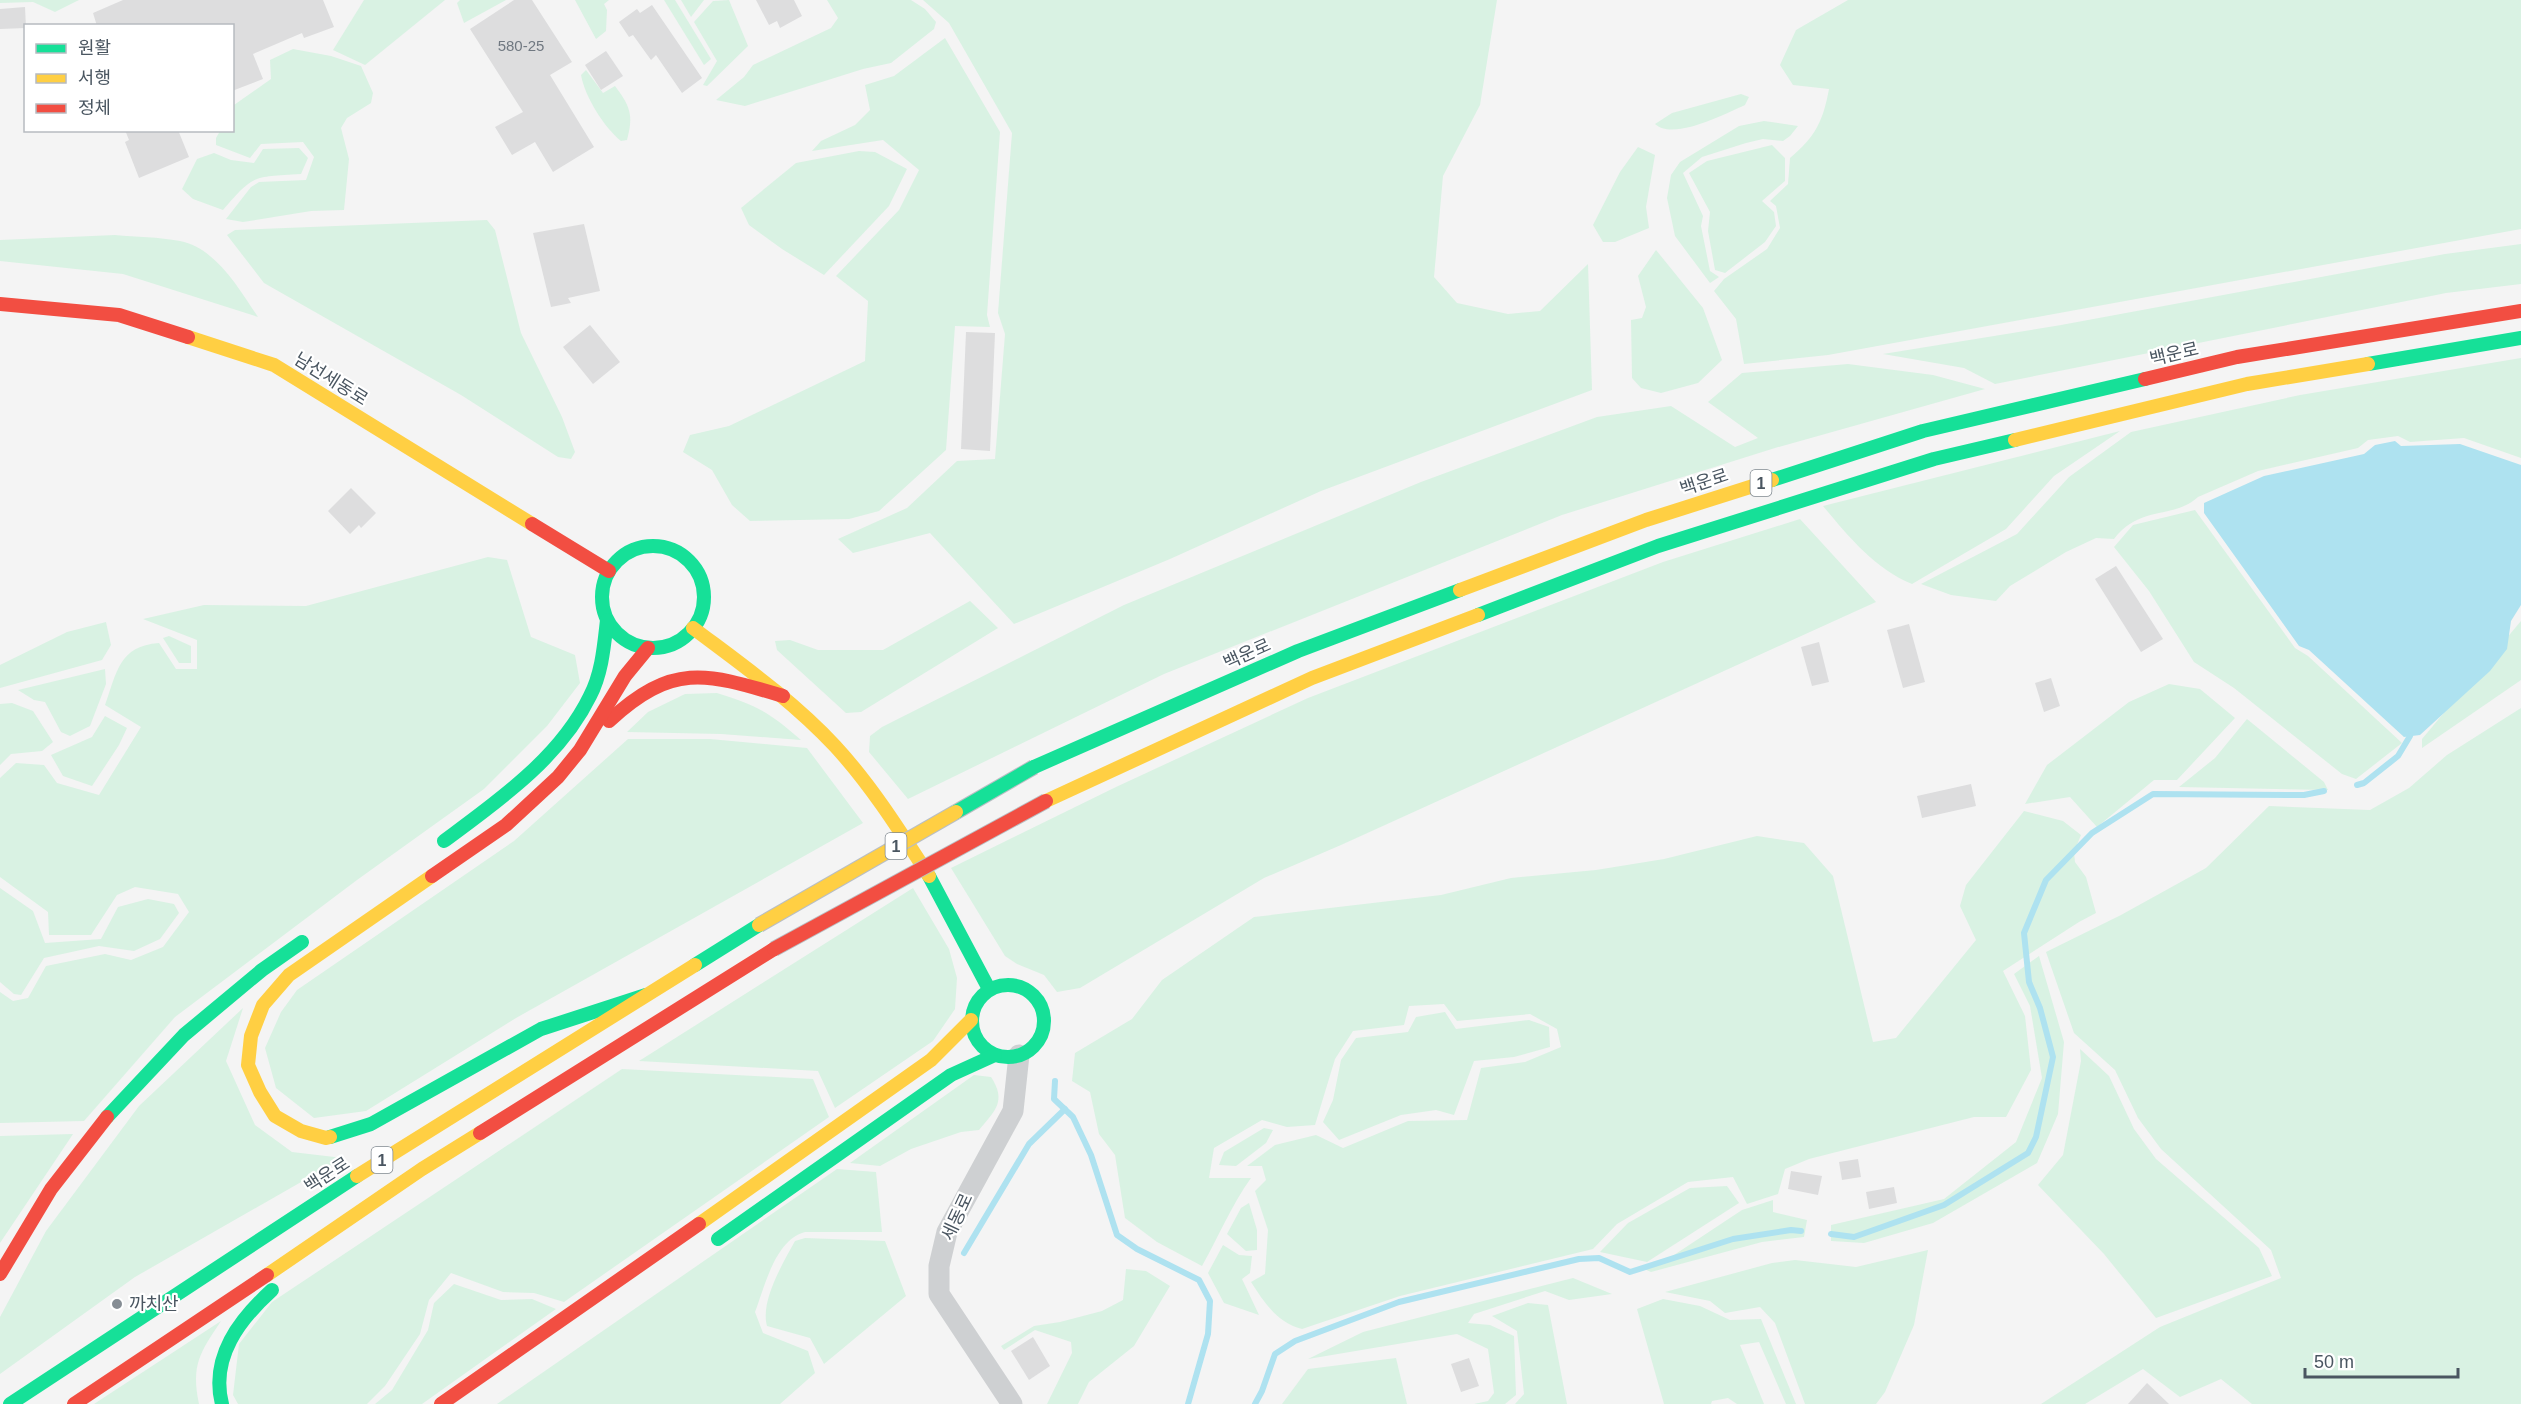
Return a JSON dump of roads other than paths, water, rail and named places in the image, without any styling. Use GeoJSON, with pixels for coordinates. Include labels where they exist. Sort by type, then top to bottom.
{"type":"FeatureCollection","features":[{"type":"Feature","properties":{"kind":"main road","name":"남선세동로"},"geometry":{"type":"LineString","coordinates":[[0,304],[119,315],[274,365],[609,571]]}},
{"type":"Feature","properties":{"kind":"main road","name":"백운로"},"geometry":{"type":"LineString","coordinates":[[10,1404],[119,1329],[759,925],[1034,767],[1298,651],[1612,532],[1923,431],[2237,357],[2521,311]]}},
{"type":"Feature","properties":{"kind":"main road","name":"1"},"geometry":{"type":"LineString","coordinates":[[74,1404],[149,1356],[422,1168],[774,949],[1046,801],[1323,674],[1658,546],[1923,463],[2247,384],[2521,338]]}},
{"type":"Feature","properties":{"kind":"main road"},"geometry":{"type":"LineString","coordinates":[[650,546],[666,547],[681,554],[693,566],[701,581],[704,597],[701,614],[693,628],[681,640],[665,646],[648,648],[632,643],[618,634],[608,620],[602,604],[603,586],[609,571],[619,558],[634,549],[650,546]]}},
{"type":"Feature","properties":{"kind":"main road"},"geometry":{"type":"LineString","coordinates":[[429,853],[493,805],[546,757],[586,706],[600,672],[608,620]]}},
{"type":"Feature","properties":{"kind":"main road"},"geometry":{"type":"LineString","coordinates":[[693,628],[783,696],[835,746],[884,807],[935,884],[989,989]]}},
{"type":"Feature","properties":{"kind":"main road"},"geometry":{"type":"LineString","coordinates":[[580,750],[625,676],[648,648]]}},
{"type":"Feature","properties":{"kind":"main road"},"geometry":{"type":"LineString","coordinates":[[646,995],[541,1029],[371,1124],[326,1138],[301,1131],[275,1116],[260,1092],[248,1065],[251,1036],[263,1005],[289,975],[506,825],[558,777],[580,750],[622,709],[645,690],[676,678],[712,676],[783,696]]}},
{"type":"Feature","properties":{"kind":"main road"},"geometry":{"type":"LineString","coordinates":[[0,1274],[51,1189],[107,1117],[184,1035],[262,970],[309,936]]}},
{"type":"Feature","properties":{"kind":"main road"},"geometry":{"type":"LineString","coordinates":[[1012,984],[1023,987],[1040,1003],[1044,1014],[1044,1026],[1041,1037],[1034,1047],[1012,1058],[995,1055],[979,1044],[973,1033],[971,1020],[973,1008],[979,997],[989,989],[1012,984]]}},
{"type":"Feature","properties":{"kind":"main road"},"geometry":{"type":"LineString","coordinates":[[441,1404],[915,1072],[931,1060],[971,1020]]}},
{"type":"Feature","properties":{"kind":"main road"},"geometry":{"type":"LineString","coordinates":[[363,1226],[612,1050]]}},
{"type":"Feature","properties":{"kind":"main road"},"geometry":{"type":"LineString","coordinates":[[704,1249],[918,1100],[951,1074],[995,1055]]}},
{"type":"Feature","properties":{"kind":"main road"},"geometry":{"type":"LineString","coordinates":[[222,1404],[220,1397],[221,1368],[225,1344],[246,1313],[285,1281]]}},
{"type":"Feature","properties":{"kind":"street","name":"세동로"},"geometry":{"type":"LineString","coordinates":[[1012,1404],[939,1294],[939,1266],[947,1232],[1013,1111],[1019,1055]]}},
{"type":"Feature","properties":{"kind":"water"},"geometry":{"type":"Polygon","coordinates":[[[2395,441],[2401,446],[2460,444],[2521,465],[2521,605],[2511,621],[2507,649],[2490,671],[2420,735],[2404,737],[2309,650],[2299,646],[2204,513],[2204,503],[2264,476],[2364,454],[2375,445],[2395,441]]]}},
{"type":"Feature","properties":{"kind":"waterway"},"geometry":{"type":"LineString","coordinates":[[2357,785],[2364,783],[2398,756],[2410,736]]}},
{"type":"Feature","properties":{"kind":"waterway"},"geometry":{"type":"LineString","coordinates":[[1831,1234],[1854,1237],[1944,1205],[2028,1153],[2036,1137],[2053,1057],[2040,1008],[2029,982],[2024,933],[2046,880],[2092,833],[2153,794],[2304,795],[2324,791]]}},
{"type":"Feature","properties":{"kind":"waterway"},"geometry":{"type":"LineString","coordinates":[[1055,1081],[1054,1099],[1073,1117],[1091,1155],[1117,1235],[1137,1249],[1199,1280],[1210,1301],[1208,1334],[1188,1404]]}},
{"type":"Feature","properties":{"kind":"waterway"},"geometry":{"type":"LineString","coordinates":[[964,1253],[1029,1144],[1065,1109]]}},
{"type":"Feature","properties":{"kind":"waterway"},"geometry":{"type":"LineString","coordinates":[[1255,1404],[1275,1354],[1295,1341],[1399,1302],[1579,1259],[1599,1258],[1630,1272],[1733,1239],[1791,1230],[1801,1231]]}},
{"type":"Feature","properties":{"kind":"place","name":"까치산"},"geometry":{"type":"Point","coordinates":[117,1304]}}]}
